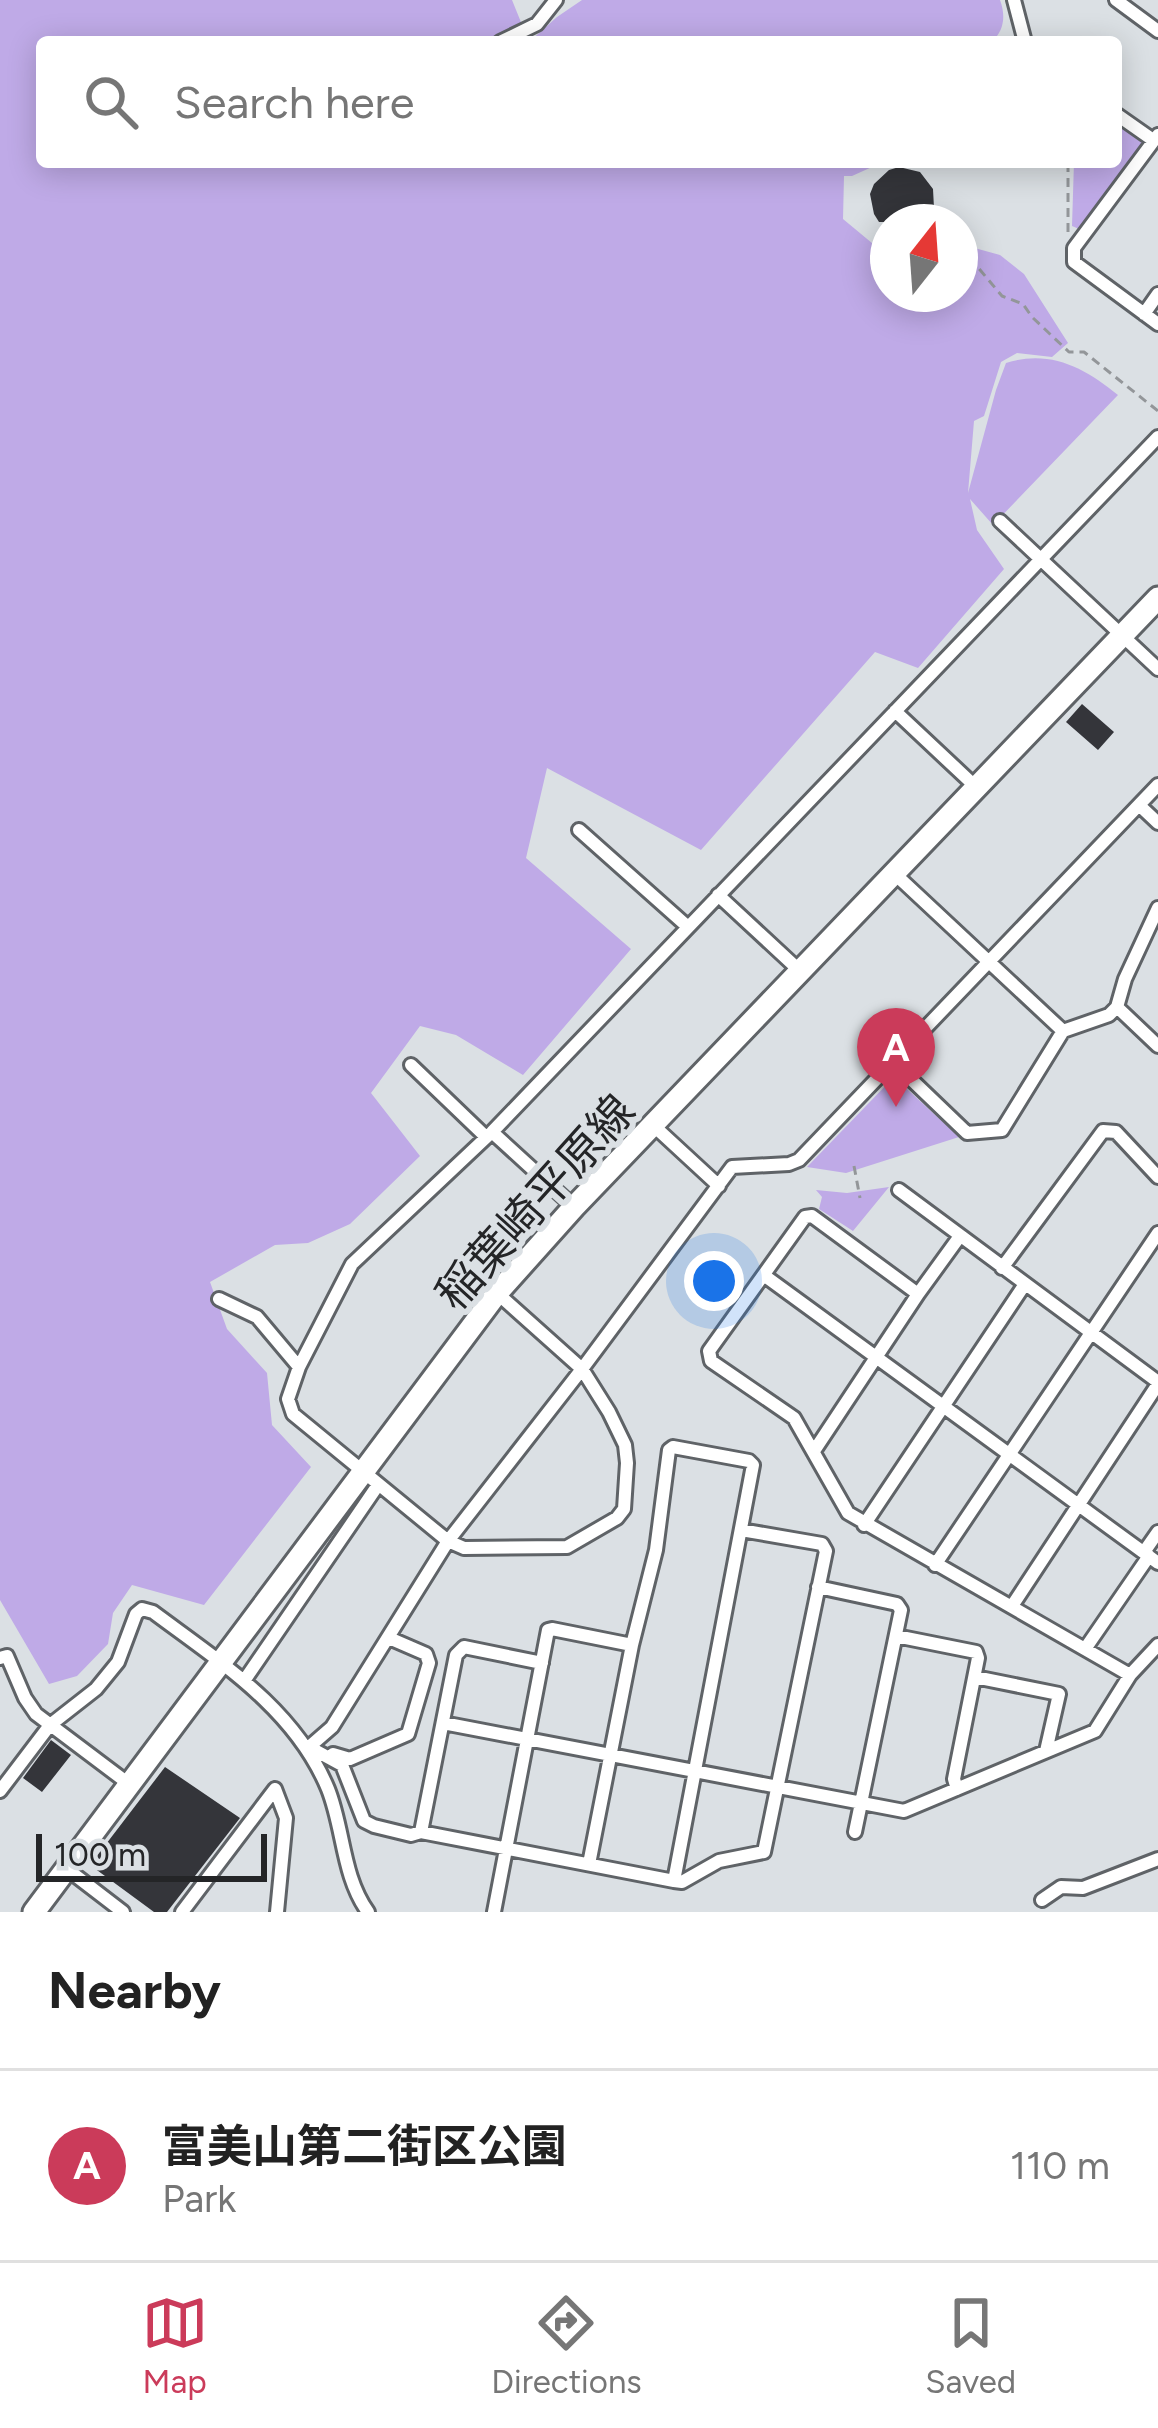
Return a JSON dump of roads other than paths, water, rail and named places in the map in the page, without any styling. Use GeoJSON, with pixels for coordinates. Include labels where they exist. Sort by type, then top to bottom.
{"type":"FeatureCollection","features":[{"type":"Feature","properties":{"kind":"main road","name":"稲葉崎平原線"},"geometry":{"type":"LineString","coordinates":[[34,1912],[222,1663],[370,1478],[497,1293],[1158,598]]}},
{"type":"Feature","properties":{"kind":"street"},"geometry":{"type":"LineString","coordinates":[[512,36],[537,24],[556,0]]}},
{"type":"Feature","properties":{"kind":"street"},"geometry":{"type":"LineString","coordinates":[[1014,0],[1023,36]]}},
{"type":"Feature","properties":{"kind":"street"},"geometry":{"type":"LineString","coordinates":[[1115,0],[1158,31]]}},
{"type":"Feature","properties":{"kind":"street"},"geometry":{"type":"LineString","coordinates":[[1122,118],[1156,138],[1075,248],[1074,262],[1158,324]]}},
{"type":"Feature","properties":{"kind":"street"},"geometry":{"type":"LineString","coordinates":[[1144,314],[1158,294]]}},
{"type":"Feature","properties":{"kind":"street"},"geometry":{"type":"LineString","coordinates":[[497,1293],[582,1369],[625,1445],[624,1510],[567,1547],[464,1548],[293,1414],[288,1399],[299,1367],[352,1264],[490,1135],[1158,436]]}},
{"type":"Feature","properties":{"kind":"street"},"geometry":{"type":"LineString","coordinates":[[1000,521],[1158,669]]}},
{"type":"Feature","properties":{"kind":"street"},"geometry":{"type":"LineString","coordinates":[[895,711],[977,788]]}},
{"type":"Feature","properties":{"kind":"street"},"geometry":{"type":"LineString","coordinates":[[309,1747],[332,1727],[448,1540],[732,1167],[799,1160],[1158,785]]}},
{"type":"Feature","properties":{"kind":"street"},"geometry":{"type":"LineString","coordinates":[[1139,805],[1158,823]]}},
{"type":"Feature","properties":{"kind":"street"},"geometry":{"type":"LineString","coordinates":[[579,830],[688,928]]}},
{"type":"Feature","properties":{"kind":"street"},"geometry":{"type":"LineString","coordinates":[[896,875],[1063,1031]]}},
{"type":"Feature","properties":{"kind":"street"},"geometry":{"type":"LineString","coordinates":[[718,895],[801,972]]}},
{"type":"Feature","properties":{"kind":"street"},"geometry":{"type":"LineString","coordinates":[[893,1062],[967,1133],[1002,1130],[1063,1031],[1109,1015],[1118,1006],[1158,908]]}},
{"type":"Feature","properties":{"kind":"street"},"geometry":{"type":"LineString","coordinates":[[1118,1006],[1158,1046]]}},
{"type":"Feature","properties":{"kind":"street"},"geometry":{"type":"LineString","coordinates":[[411,1065],[574,1208]]}},
{"type":"Feature","properties":{"kind":"street"},"geometry":{"type":"LineString","coordinates":[[654,1126],[719,1186]]}},
{"type":"Feature","properties":{"kind":"street"},"geometry":{"type":"LineString","coordinates":[[1002,1268],[1103,1131],[1116,1132],[1158,1177]]}},
{"type":"Feature","properties":{"kind":"street"},"geometry":{"type":"LineString","coordinates":[[899,1190],[1158,1383],[1012,1606]]}},
{"type":"Feature","properties":{"kind":"street"},"geometry":{"type":"LineString","coordinates":[[918,1294],[812,1216],[805,1217],[709,1351],[711,1361],[794,1418],[848,1513],[864,1525],[1130,1675]]}},
{"type":"Feature","properties":{"kind":"street"},"geometry":{"type":"LineString","coordinates":[[934,1565],[1158,1233]]}},
{"type":"Feature","properties":{"kind":"street"},"geometry":{"type":"LineString","coordinates":[[814,1451],[960,1236]]}},
{"type":"Feature","properties":{"kind":"street"},"geometry":{"type":"LineString","coordinates":[[764,1276],[1150,1557]]}},
{"type":"Feature","properties":{"kind":"street"},"geometry":{"type":"LineString","coordinates":[[864,1525],[1025,1284]]}},
{"type":"Feature","properties":{"kind":"street"},"geometry":{"type":"LineString","coordinates":[[219,1299],[257,1317],[299,1367]]}},
{"type":"Feature","properties":{"kind":"street"},"geometry":{"type":"LineString","coordinates":[[589,1864],[632,1645],[656,1550],[669,1450],[749,1461],[741,1530],[674,1881]]}},
{"type":"Feature","properties":{"kind":"street"},"geometry":{"type":"LineString","coordinates":[[244,1681],[370,1478]]}},
{"type":"Feature","properties":{"kind":"street"},"geometry":{"type":"LineString","coordinates":[[309,1747],[342,1766],[364,1821],[411,1835],[421,1832],[682,1882],[719,1861],[764,1852],[826,1551],[822,1544],[741,1530]]}},
{"type":"Feature","properties":{"kind":"street"},"geometry":{"type":"LineString","coordinates":[[1085,1649],[1150,1557],[1158,1532]]}},
{"type":"Feature","properties":{"kind":"street"},"geometry":{"type":"LineString","coordinates":[[818,1587],[897,1604],[901,1610],[855,1832]]}},
{"type":"Feature","properties":{"kind":"street"},"geometry":{"type":"LineString","coordinates":[[0,1791],[50,1726],[96,1689],[118,1662],[136,1614],[142,1609],[153,1612],[244,1681],[281,1714],[308,1750],[333,1802],[348,1871],[368,1912]]}},
{"type":"Feature","properties":{"kind":"street"},"geometry":{"type":"LineString","coordinates":[[494,1912],[548,1630],[632,1645]]}},
{"type":"Feature","properties":{"kind":"street"},"geometry":{"type":"LineString","coordinates":[[896,1636],[976,1652],[979,1658],[953,1779],[957,1789]]}},
{"type":"Feature","properties":{"kind":"street"},"geometry":{"type":"LineString","coordinates":[[309,1747],[350,1759],[408,1734],[429,1663],[426,1654],[388,1638]]}},
{"type":"Feature","properties":{"kind":"street"},"geometry":{"type":"LineString","coordinates":[[443,1723],[904,1811],[1095,1731],[1130,1675],[1158,1645]]}},
{"type":"Feature","properties":{"kind":"street"},"geometry":{"type":"LineString","coordinates":[[421,1832],[456,1655],[464,1647],[542,1663]]}},
{"type":"Feature","properties":{"kind":"street"},"geometry":{"type":"LineString","coordinates":[[0,1658],[7,1655],[36,1714],[129,1784]]}},
{"type":"Feature","properties":{"kind":"street"},"geometry":{"type":"LineString","coordinates":[[975,1677],[1059,1694],[1046,1751]]}},
{"type":"Feature","properties":{"kind":"street"},"geometry":{"type":"LineString","coordinates":[[182,1912],[275,1790],[286,1818],[277,1912]]}},
{"type":"Feature","properties":{"kind":"street"},"geometry":{"type":"LineString","coordinates":[[1042,1900],[1061,1887],[1083,1888],[1158,1859]]}},
{"type":"Feature","properties":{"kind":"street"},"geometry":{"type":"LineString","coordinates":[[67,1869],[123,1912]]}},
{"type":"Feature","properties":{"kind":"place","name":"富美山第二街区公園"},"geometry":{"type":"Point","coordinates":[896,1107]}}]}
